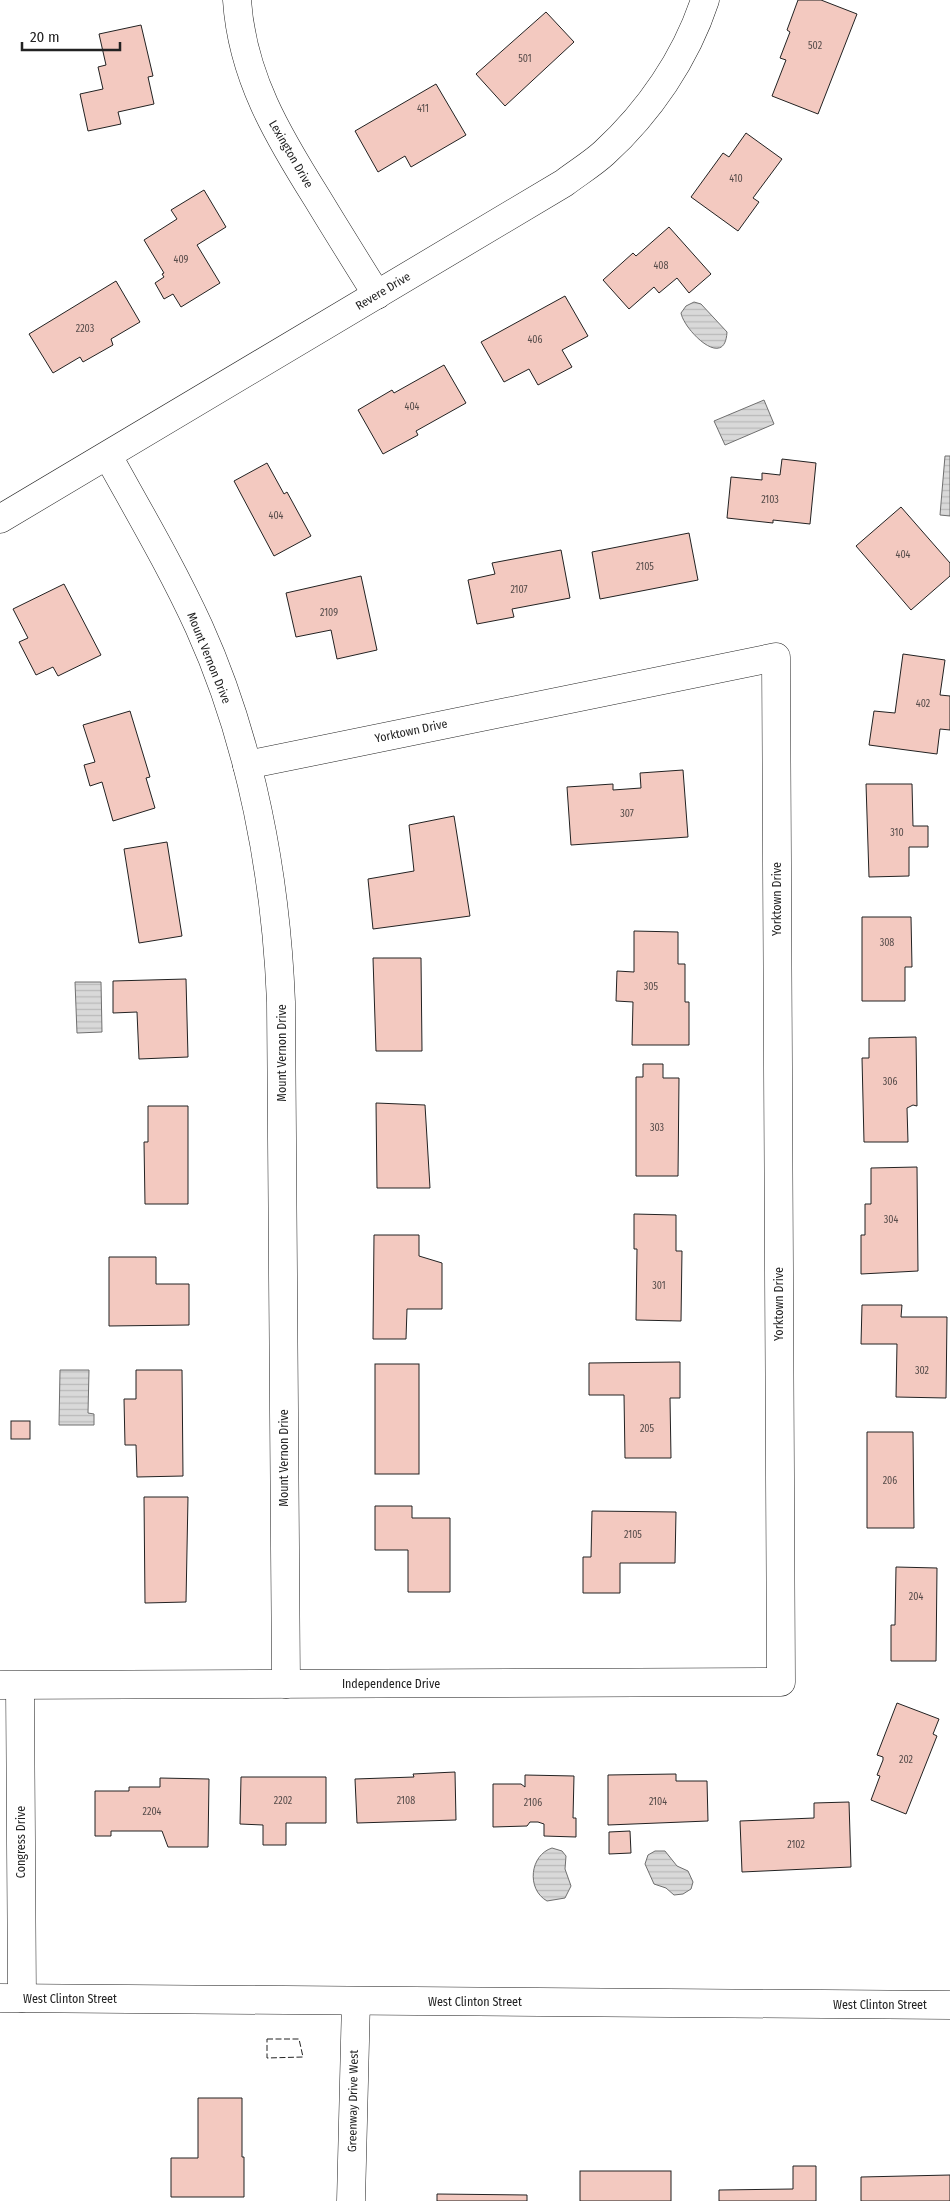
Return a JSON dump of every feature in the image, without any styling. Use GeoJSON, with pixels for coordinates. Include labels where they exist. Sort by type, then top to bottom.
{"type":"FeatureCollection","features":[{"type":"Feature","properties":{"kind":"street","name":"Lexington Drive"},"geometry":{"type":"LineString","coordinates":[[237,0],[246,57],[264,108],[289,154],[377,295]]}},
{"type":"Feature","properties":{"kind":"street","name":"Revere Drive"},"geometry":{"type":"LineString","coordinates":[[0,519],[564,183],[603,154],[633,124],[654,97],[688,42],[705,0]]}},
{"type":"Feature","properties":{"kind":"street","name":"Mount Vernon Drive"},"geometry":{"type":"LineString","coordinates":[[108,456],[165,557],[200,628],[227,700],[247,765],[264,840],[272,893],[279,948],[281,993],[286,1684]]}},
{"type":"Feature","properties":{"kind":"street","name":"Yorktown Drive"},"geometry":{"type":"LineString","coordinates":[[247,765],[776,657],[781,1682]]}},
{"type":"Feature","properties":{"kind":"street","name":"Independence Drive"},"geometry":{"type":"LineString","coordinates":[[10,1685],[781,1682]]}},
{"type":"Feature","properties":{"kind":"street","name":"Congress Drive"},"geometry":{"type":"LineString","coordinates":[[10,1685],[11,1998]]}},
{"type":"Feature","properties":{"kind":"street","name":"West Clinton Street"},"geometry":{"type":"LineString","coordinates":[[11,1998],[950,2005]]}},
{"type":"Feature","properties":{"kind":"street","name":"Greenway Drive West"},"geometry":{"type":"LineString","coordinates":[[351,2201],[356,2001]]}},
{"type":"Feature","properties":{"kind":"shaded area"},"geometry":{"type":"Polygon","coordinates":[[[694,302],[701,304],[727,332],[725,343],[719,348],[712,348],[704,344],[689,329],[684,320],[681,313],[686,306],[694,302]]]}},
{"type":"Feature","properties":{"kind":"shaded area"},"geometry":{"type":"Polygon","coordinates":[[[764,400],[774,424],[725,445],[714,421],[764,400]]]}},
{"type":"Feature","properties":{"kind":"shaded area"},"geometry":{"type":"Polygon","coordinates":[[[945,456],[950,456],[950,516],[940,515],[945,456]]]}},
{"type":"Feature","properties":{"kind":"shaded area"},"geometry":{"type":"Polygon","coordinates":[[[75,982],[101,982],[102,1032],[77,1033],[75,982]]]}},
{"type":"Feature","properties":{"kind":"shaded area"},"geometry":{"type":"Polygon","coordinates":[[[60,1370],[89,1370],[88,1413],[94,1414],[94,1425],[59,1425],[60,1370]]]}},
{"type":"Feature","properties":{"kind":"shaded area"},"geometry":{"type":"Polygon","coordinates":[[[552,1848],[562,1851],[566,1856],[565,1869],[571,1886],[565,1898],[547,1901],[540,1896],[536,1889],[533,1873],[539,1858],[552,1848]]]}},
{"type":"Feature","properties":{"kind":"shaded area"},"geometry":{"type":"Polygon","coordinates":[[[655,1851],[665,1851],[677,1866],[688,1871],[693,1882],[691,1889],[683,1894],[674,1895],[666,1888],[654,1884],[645,1864],[648,1855],[655,1851]]]}},
{"type":"Feature","properties":{"kind":"building"},"geometry":{"type":"Polygon","coordinates":[[[798,0],[821,0],[857,14],[818,114],[772,96],[786,60],[780,58],[790,32],[787,30],[798,0]]]}},
{"type":"Feature","properties":{"kind":"building"},"geometry":{"type":"Polygon","coordinates":[[[546,12],[574,42],[505,106],[476,74],[546,12]]]}},
{"type":"Feature","properties":{"kind":"building"},"geometry":{"type":"Polygon","coordinates":[[[141,25],[153,76],[148,77],[154,104],[118,112],[121,124],[88,131],[80,94],[103,89],[98,67],[106,65],[99,34],[141,25]]]}},
{"type":"Feature","properties":{"kind":"building"},"geometry":{"type":"Polygon","coordinates":[[[436,84],[466,135],[411,167],[405,156],[378,172],[355,131],[436,84]]]}},
{"type":"Feature","properties":{"kind":"building"},"geometry":{"type":"Polygon","coordinates":[[[746,133],[782,159],[753,198],[759,202],[738,231],[691,197],[723,153],[729,157],[746,133]]]}},
{"type":"Feature","properties":{"kind":"building"},"geometry":{"type":"Polygon","coordinates":[[[204,190],[226,227],[197,245],[220,283],[181,307],[173,294],[164,299],[155,283],[164,277],[162,274],[164,273],[144,240],[177,219],[171,210],[204,190]]]}},
{"type":"Feature","properties":{"kind":"building"},"geometry":{"type":"Polygon","coordinates":[[[669,227],[711,274],[689,293],[677,278],[659,293],[654,287],[629,309],[603,280],[633,253],[636,256],[669,227]]]}},
{"type":"Feature","properties":{"kind":"building"},"geometry":{"type":"Polygon","coordinates":[[[116,281],[140,322],[111,339],[113,345],[83,362],[80,357],[53,373],[29,334],[116,281]]]}},
{"type":"Feature","properties":{"kind":"building"},"geometry":{"type":"Polygon","coordinates":[[[565,296],[588,336],[562,350],[572,367],[538,385],[529,369],[504,382],[481,342],[565,296]]]}},
{"type":"Feature","properties":{"kind":"building"},"geometry":{"type":"Polygon","coordinates":[[[444,365],[466,403],[416,431],[418,435],[383,454],[358,410],[392,390],[394,393],[444,365]]]}},
{"type":"Feature","properties":{"kind":"building"},"geometry":{"type":"Polygon","coordinates":[[[782,459],[816,463],[810,524],[773,520],[773,523],[727,518],[731,477],[762,480],[762,473],[780,475],[782,459]]]}},
{"type":"Feature","properties":{"kind":"building"},"geometry":{"type":"Polygon","coordinates":[[[267,463],[284,494],[287,492],[311,536],[274,556],[234,481],[267,463]]]}},
{"type":"Feature","properties":{"kind":"building"},"geometry":{"type":"Polygon","coordinates":[[[901,507],[950,563],[950,576],[911,610],[856,546],[901,507]]]}},
{"type":"Feature","properties":{"kind":"building"},"geometry":{"type":"Polygon","coordinates":[[[689,533],[698,580],[600,599],[592,552],[689,533]]]}},
{"type":"Feature","properties":{"kind":"building"},"geometry":{"type":"Polygon","coordinates":[[[561,550],[570,598],[512,609],[514,617],[477,624],[468,580],[495,574],[492,563],[561,550]]]}},
{"type":"Feature","properties":{"kind":"building"},"geometry":{"type":"Polygon","coordinates":[[[361,576],[377,650],[337,659],[331,630],[296,637],[286,593],[361,576]]]}},
{"type":"Feature","properties":{"kind":"building"},"geometry":{"type":"Polygon","coordinates":[[[64,584],[101,655],[58,676],[53,667],[36,675],[19,642],[28,638],[13,609],[64,584]]]}},
{"type":"Feature","properties":{"kind":"building"},"geometry":{"type":"Polygon","coordinates":[[[903,654],[945,660],[940,695],[950,696],[950,730],[940,729],[937,754],[869,745],[874,711],[895,713],[903,654]]]}},
{"type":"Feature","properties":{"kind":"building"},"geometry":{"type":"Polygon","coordinates":[[[130,711],[150,777],[146,778],[155,808],[113,821],[102,782],[90,786],[84,765],[95,762],[83,725],[130,711]]]}},
{"type":"Feature","properties":{"kind":"building"},"geometry":{"type":"Polygon","coordinates":[[[683,770],[688,837],[571,845],[567,787],[613,784],[613,790],[641,788],[640,773],[683,770]]]}},
{"type":"Feature","properties":{"kind":"building"},"geometry":{"type":"Polygon","coordinates":[[[866,784],[912,784],[913,826],[928,826],[928,847],[909,847],[909,876],[869,877],[866,784]]]}},
{"type":"Feature","properties":{"kind":"building"},"geometry":{"type":"Polygon","coordinates":[[[454,816],[470,916],[373,929],[368,879],[414,871],[409,825],[454,816]]]}},
{"type":"Feature","properties":{"kind":"building"},"geometry":{"type":"Polygon","coordinates":[[[167,842],[182,936],[139,943],[124,849],[167,842]]]}},
{"type":"Feature","properties":{"kind":"building"},"geometry":{"type":"Polygon","coordinates":[[[862,917],[911,917],[912,967],[905,967],[905,1001],[862,1001],[862,917]]]}},
{"type":"Feature","properties":{"kind":"building"},"geometry":{"type":"Polygon","coordinates":[[[634,931],[678,932],[678,964],[685,964],[685,1002],[689,1002],[689,1045],[632,1045],[633,1002],[616,1001],[617,971],[634,972],[634,931]]]}},
{"type":"Feature","properties":{"kind":"building"},"geometry":{"type":"Polygon","coordinates":[[[373,958],[421,958],[422,1051],[376,1051],[373,958]]]}},
{"type":"Feature","properties":{"kind":"building"},"geometry":{"type":"Polygon","coordinates":[[[186,979],[188,1057],[139,1059],[137,1012],[113,1013],[113,981],[186,979]]]}},
{"type":"Feature","properties":{"kind":"building"},"geometry":{"type":"Polygon","coordinates":[[[916,1037],[917,1106],[913,1105],[907,1108],[908,1142],[864,1142],[862,1058],[869,1058],[869,1038],[916,1037]]]}},
{"type":"Feature","properties":{"kind":"building"},"geometry":{"type":"Polygon","coordinates":[[[643,1064],[663,1064],[663,1078],[679,1078],[678,1176],[636,1176],[636,1077],[643,1077],[643,1064]]]}},
{"type":"Feature","properties":{"kind":"building"},"geometry":{"type":"Polygon","coordinates":[[[376,1103],[425,1105],[430,1188],[377,1188],[376,1103]]]}},
{"type":"Feature","properties":{"kind":"building"},"geometry":{"type":"Polygon","coordinates":[[[148,1106],[188,1106],[188,1204],[145,1204],[144,1142],[148,1142],[148,1106]]]}},
{"type":"Feature","properties":{"kind":"building"},"geometry":{"type":"Polygon","coordinates":[[[917,1167],[918,1271],[861,1274],[861,1235],[865,1235],[865,1204],[871,1204],[871,1168],[917,1167]]]}},
{"type":"Feature","properties":{"kind":"building"},"geometry":{"type":"Polygon","coordinates":[[[634,1214],[676,1215],[676,1251],[682,1251],[681,1321],[636,1320],[637,1249],[634,1249],[634,1214]]]}},
{"type":"Feature","properties":{"kind":"building"},"geometry":{"type":"Polygon","coordinates":[[[374,1235],[419,1235],[419,1256],[442,1263],[442,1309],[407,1309],[406,1339],[373,1339],[374,1235]]]}},
{"type":"Feature","properties":{"kind":"building"},"geometry":{"type":"Polygon","coordinates":[[[109,1257],[156,1257],[156,1284],[189,1284],[189,1325],[109,1326],[109,1257]]]}},
{"type":"Feature","properties":{"kind":"building"},"geometry":{"type":"Polygon","coordinates":[[[862,1305],[902,1305],[901,1317],[947,1317],[946,1398],[896,1397],[897,1344],[861,1344],[862,1305]]]}},
{"type":"Feature","properties":{"kind":"building"},"geometry":{"type":"Polygon","coordinates":[[[680,1362],[680,1398],[670,1398],[671,1458],[625,1458],[624,1395],[589,1395],[589,1363],[680,1362]]]}},
{"type":"Feature","properties":{"kind":"building"},"geometry":{"type":"Polygon","coordinates":[[[375,1364],[419,1364],[419,1474],[375,1474],[375,1364]]]}},
{"type":"Feature","properties":{"kind":"building"},"geometry":{"type":"Polygon","coordinates":[[[136,1370],[182,1370],[183,1476],[137,1477],[136,1445],[125,1445],[124,1399],[136,1399],[136,1370]]]}},
{"type":"Feature","properties":{"kind":"building"},"geometry":{"type":"Polygon","coordinates":[[[11,1421],[30,1421],[30,1439],[11,1439],[11,1421]]]}},
{"type":"Feature","properties":{"kind":"building"},"geometry":{"type":"Polygon","coordinates":[[[867,1432],[913,1432],[914,1528],[867,1528],[867,1432]]]}},
{"type":"Feature","properties":{"kind":"building"},"geometry":{"type":"Polygon","coordinates":[[[144,1497],[188,1497],[186,1602],[145,1603],[144,1497]]]}},
{"type":"Feature","properties":{"kind":"building"},"geometry":{"type":"Polygon","coordinates":[[[375,1506],[412,1506],[412,1518],[450,1518],[450,1592],[408,1592],[408,1550],[375,1550],[375,1506]]]}},
{"type":"Feature","properties":{"kind":"building"},"geometry":{"type":"Polygon","coordinates":[[[592,1511],[676,1512],[675,1563],[620,1563],[620,1593],[583,1593],[583,1557],[591,1557],[592,1511]]]}},
{"type":"Feature","properties":{"kind":"building"},"geometry":{"type":"Polygon","coordinates":[[[896,1567],[937,1568],[936,1661],[891,1661],[891,1625],[895,1625],[896,1567]]]}},
{"type":"Feature","properties":{"kind":"building"},"geometry":{"type":"Polygon","coordinates":[[[897,1703],[939,1719],[933,1734],[937,1736],[906,1814],[871,1800],[880,1776],[877,1775],[883,1760],[883,1757],[877,1755],[897,1703]]]}},
{"type":"Feature","properties":{"kind":"building"},"geometry":{"type":"Polygon","coordinates":[[[455,1772],[456,1820],[357,1823],[355,1779],[414,1777],[413,1774],[455,1772]]]}},
{"type":"Feature","properties":{"kind":"building"},"geometry":{"type":"Polygon","coordinates":[[[676,1774],[676,1781],[707,1781],[708,1821],[608,1825],[608,1775],[676,1774]]]}},
{"type":"Feature","properties":{"kind":"building"},"geometry":{"type":"Polygon","coordinates":[[[525,1775],[574,1776],[573,1818],[576,1818],[576,1837],[544,1836],[544,1824],[538,1822],[530,1822],[527,1826],[493,1827],[493,1784],[521,1784],[525,1787],[525,1775]]]}},
{"type":"Feature","properties":{"kind":"building"},"geometry":{"type":"Polygon","coordinates":[[[241,1777],[326,1777],[326,1823],[286,1823],[286,1845],[263,1845],[263,1825],[240,1824],[241,1777]]]}},
{"type":"Feature","properties":{"kind":"building"},"geometry":{"type":"Polygon","coordinates":[[[160,1778],[209,1779],[208,1847],[168,1847],[162,1831],[111,1831],[111,1836],[95,1836],[95,1791],[129,1791],[129,1787],[160,1787],[160,1778]]]}},
{"type":"Feature","properties":{"kind":"building"},"geometry":{"type":"Polygon","coordinates":[[[849,1802],[851,1867],[742,1872],[740,1821],[814,1818],[814,1803],[849,1802]]]}},
{"type":"Feature","properties":{"kind":"building"},"geometry":{"type":"Polygon","coordinates":[[[630,1831],[631,1853],[609,1854],[609,1832],[630,1831]]]}},
{"type":"Feature","properties":{"kind":"building"},"geometry":{"type":"Polygon","coordinates":[[[198,2098],[242,2098],[244,2197],[171,2197],[171,2158],[198,2158],[198,2098]]]}},
{"type":"Feature","properties":{"kind":"building"},"geometry":{"type":"Polygon","coordinates":[[[793,2166],[816,2166],[816,2201],[719,2201],[719,2190],[793,2189],[793,2166]]]}},
{"type":"Feature","properties":{"kind":"building"},"geometry":{"type":"Polygon","coordinates":[[[580,2171],[671,2171],[671,2201],[580,2201],[580,2171]]]}},
{"type":"Feature","properties":{"kind":"building"},"geometry":{"type":"Polygon","coordinates":[[[950,2175],[950,2201],[861,2201],[861,2177],[950,2175]]]}},
{"type":"Feature","properties":{"kind":"building"},"geometry":{"type":"Polygon","coordinates":[[[437,2194],[527,2195],[527,2201],[437,2201],[437,2194]]]}},
{"type":"Feature","properties":{"kind":"fence"},"geometry":{"type":"LineString","coordinates":[[267,2039],[299,2039],[303,2057],[267,2058],[267,2039]]}}]}
